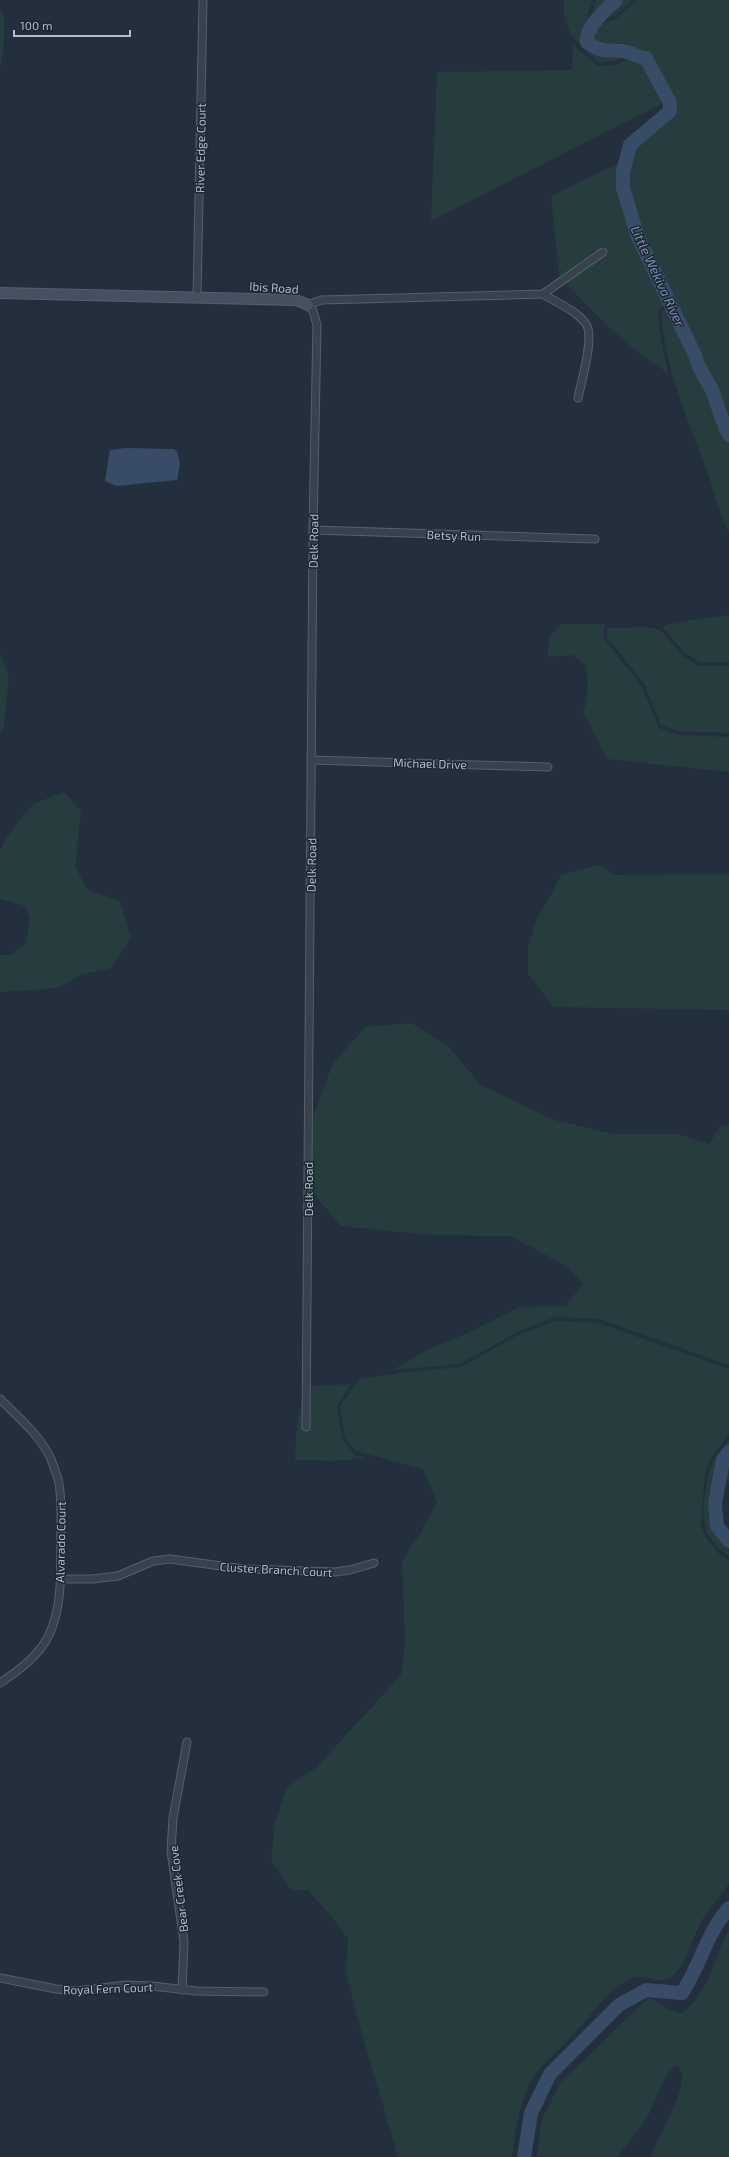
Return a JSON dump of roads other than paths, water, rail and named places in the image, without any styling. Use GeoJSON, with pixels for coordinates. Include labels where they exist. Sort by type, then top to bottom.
{"type":"FeatureCollection","features":[{"type":"Feature","properties":{"kind":"street","name":"River Edge Court"},"geometry":{"type":"LineString","coordinates":[[197,297],[203,0]]}},
{"type":"Feature","properties":{"kind":"street"},"geometry":{"type":"LineString","coordinates":[[578,398],[589,344],[587,325],[576,314],[543,294],[603,252]]}},
{"type":"Feature","properties":{"kind":"street","name":"Ibis Road"},"geometry":{"type":"LineString","coordinates":[[0,293],[296,300],[308,305],[321,300],[543,294]]}},
{"type":"Feature","properties":{"kind":"street","name":"Delk Road"},"geometry":{"type":"LineString","coordinates":[[306,1427],[313,530],[317,325],[313,311],[308,305]]}},
{"type":"Feature","properties":{"kind":"street","name":"Betsy Run"},"geometry":{"type":"LineString","coordinates":[[313,530],[595,539]]}},
{"type":"Feature","properties":{"kind":"street","name":"Michael Drive"},"geometry":{"type":"LineString","coordinates":[[312,760],[548,767]]}},
{"type":"Feature","properties":{"kind":"street","name":"Alvarado Court"},"geometry":{"type":"LineString","coordinates":[[0,1399],[35,1434],[50,1457],[58,1479],[61,1500],[60,1579],[55,1617],[48,1635],[38,1651],[26,1665],[0,1683]]}},
{"type":"Feature","properties":{"kind":"street","name":"Cluster Branch Court"},"geometry":{"type":"LineString","coordinates":[[60,1579],[92,1579],[118,1576],[153,1561],[170,1559],[244,1569],[335,1572],[350,1570],[374,1562]]}},
{"type":"Feature","properties":{"kind":"street","name":"Bear Creek Cove"},"geometry":{"type":"LineString","coordinates":[[182,1990],[184,1942],[171,1851],[174,1818],[187,1742]]}},
{"type":"Feature","properties":{"kind":"street","name":"Royal Fern Court"},"geometry":{"type":"LineString","coordinates":[[0,1978],[56,1989],[77,1991],[126,1985],[152,1986],[182,1990],[264,1992]]}},
{"type":"Feature","properties":{"kind":"water"},"geometry":{"type":"Polygon","coordinates":[[[125,448],[173,449],[177,451],[180,464],[177,480],[116,486],[105,481],[110,450],[125,448]]]}},
{"type":"Feature","properties":{"kind":"waterway","name":"Little Wekiva River"},"geometry":{"type":"LineString","coordinates":[[616,0],[593,25],[587,36],[587,42],[602,50],[627,52],[646,58],[670,103],[670,111],[630,145],[623,172],[623,188],[638,237],[695,355],[696,360],[711,388],[729,435]]}},
{"type":"Feature","properties":{"kind":"waterway","name":"Little Wekiva River"},"geometry":{"type":"LineString","coordinates":[[729,1452],[723,1460],[715,1504],[717,1526],[729,1541]]}},
{"type":"Feature","properties":{"kind":"waterway","name":"Little Wekiva River"},"geometry":{"type":"LineString","coordinates":[[524,2157],[531,2113],[550,2074],[619,2005],[646,1990],[682,1993],[694,1972],[709,1938],[721,1917],[729,1908]]}}]}
